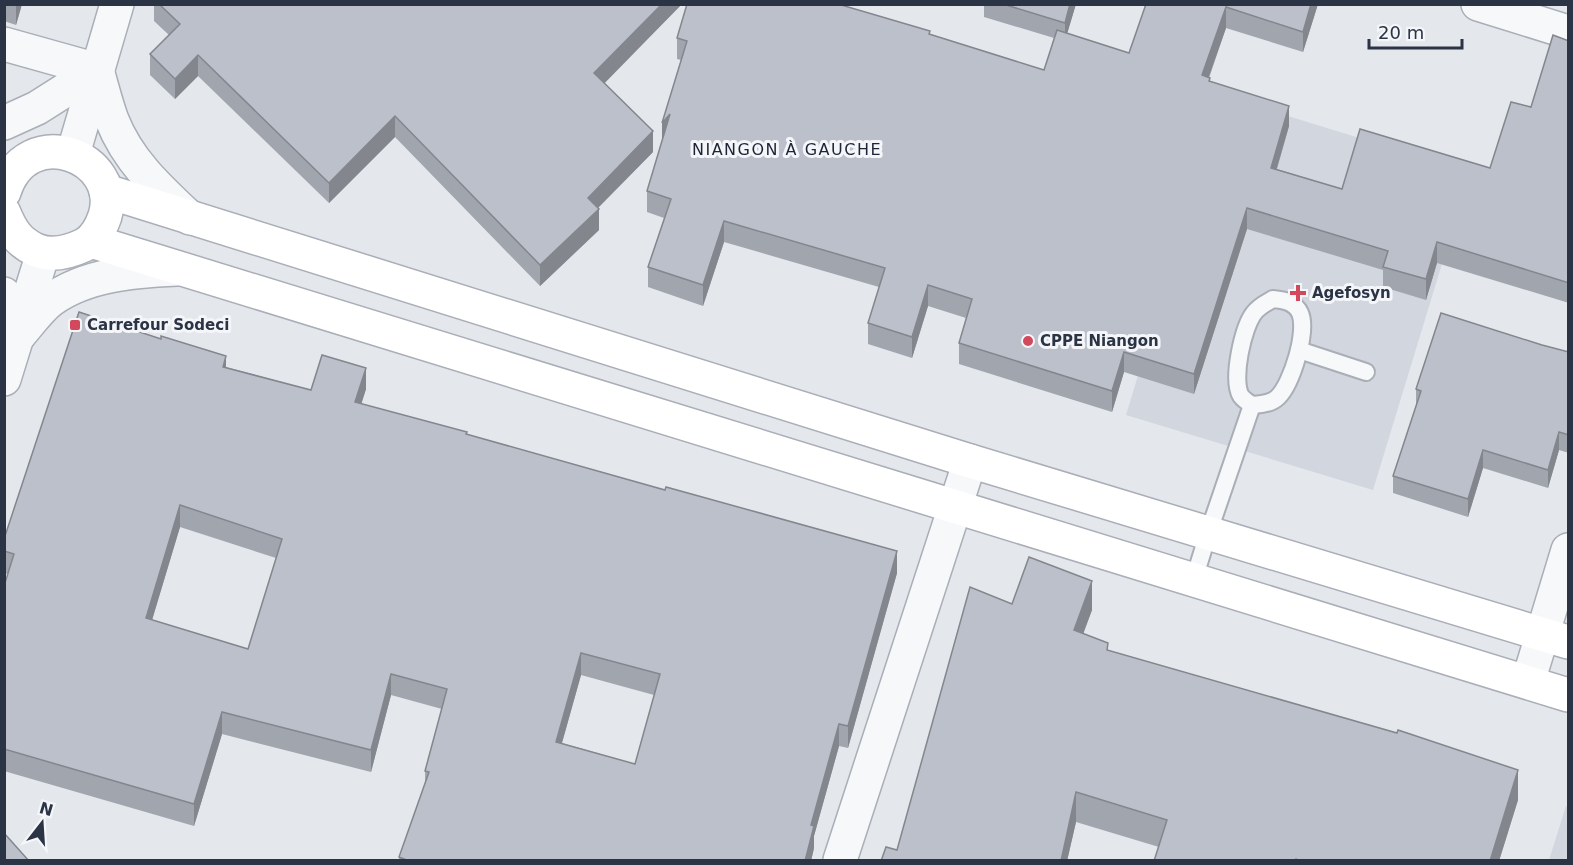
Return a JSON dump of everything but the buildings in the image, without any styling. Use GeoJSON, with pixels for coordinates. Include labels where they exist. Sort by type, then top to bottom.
{"type":"FeatureCollection","features":[{"type":"Feature","properties":{"kind":"main road"},"geometry":{"type":"LineString","coordinates":[[4,213],[12,230],[25,245],[43,253],[68,253],[91,241],[102,226],[107,209],[106,191],[94,169],[73,154],[54,151],[34,155],[9,174]]}},
{"type":"Feature","properties":{"kind":"main road"},"geometry":{"type":"LineString","coordinates":[[106,191],[970,461],[1556,639]]}},
{"type":"Feature","properties":{"kind":"main road"},"geometry":{"type":"LineString","coordinates":[[91,241],[1569,695]]}},
{"type":"Feature","properties":{"kind":"street"},"geometry":{"type":"LineString","coordinates":[[73,154],[117,4]]}},
{"type":"Feature","properties":{"kind":"street"},"geometry":{"type":"LineString","coordinates":[[1478,4],[1569,32]]}},
{"type":"Feature","properties":{"kind":"street"},"geometry":{"type":"LineString","coordinates":[[4,44],[98,70]]}},
{"type":"Feature","properties":{"kind":"street"},"geometry":{"type":"LineString","coordinates":[[4,123],[53,99],[98,70]]}},
{"type":"Feature","properties":{"kind":"street"},"geometry":{"type":"LineString","coordinates":[[98,70],[112,120],[127,151],[149,179],[190,218]]}},
{"type":"Feature","properties":{"kind":"street"},"geometry":{"type":"LineString","coordinates":[[4,378],[43,253]]}},
{"type":"Feature","properties":{"kind":"street"},"geometry":{"type":"LineString","coordinates":[[19,334],[50,301],[77,285],[138,271],[177,269]]}},
{"type":"Feature","properties":{"kind":"street"},"geometry":{"type":"LineString","coordinates":[[4,294],[19,334]]}},
{"type":"Feature","properties":{"kind":"street"},"geometry":{"type":"LineString","coordinates":[[840,861],[970,461]]}},
{"type":"Feature","properties":{"kind":"street"},"geometry":{"type":"LineString","coordinates":[[1528,682],[1556,639],[1569,550]]}},
{"type":"Feature","properties":{"kind":"lane"},"geometry":{"type":"LineString","coordinates":[[1273,299],[1288,300],[1300,312],[1302,327],[1299,350],[1288,382],[1278,398],[1266,404],[1252,405],[1242,397],[1237,372],[1252,315],[1262,305],[1273,299]]}},
{"type":"Feature","properties":{"kind":"lane"},"geometry":{"type":"LineString","coordinates":[[1299,350],[1366,372]]}},
{"type":"Feature","properties":{"kind":"lane"},"geometry":{"type":"LineString","coordinates":[[1194,579],[1252,405]]}},
{"type":"Feature","properties":{"kind":"shaded area","name":"Agefosyn"},"geometry":{"type":"Polygon","coordinates":[[[1223,96],[1470,172],[1373,490],[1126,415],[1223,96]]]}},
{"type":"Feature","properties":{"kind":"shaded area"},"geometry":{"type":"Polygon","coordinates":[[[1566,806],[1568,807],[1568,860],[1549,860],[1566,806]]]}},
{"type":"Feature","properties":{"kind":"place","name":"Agefosyn"},"geometry":{"type":"Point","coordinates":[1298,293]}},
{"type":"Feature","properties":{"kind":"place","name":"Carrefour Sodeci"},"geometry":{"type":"Point","coordinates":[75,325]}},
{"type":"Feature","properties":{"kind":"place","name":"CPPE Niangon"},"geometry":{"type":"Point","coordinates":[1028,341]}},
{"type":"Feature","properties":{"kind":"district","name":"NIANGON À GAUCHE"},"geometry":{"type":"Point","coordinates":[787,149]}}]}
